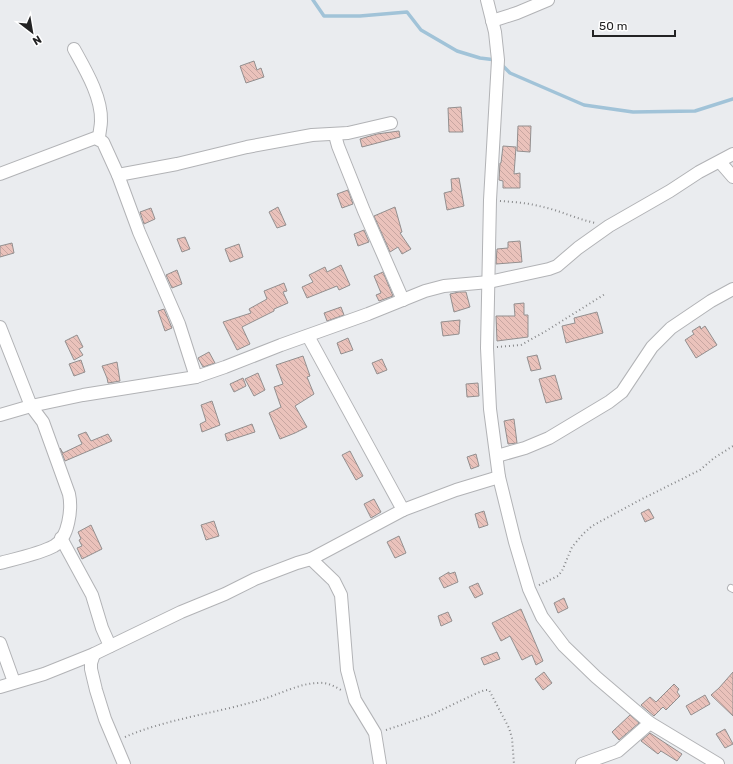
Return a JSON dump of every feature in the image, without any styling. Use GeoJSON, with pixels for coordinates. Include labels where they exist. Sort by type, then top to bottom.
{"type":"FeatureCollection","features":[{"type":"Feature","properties":{"kind":"street"},"geometry":{"type":"LineString","coordinates":[[487,0],[497,44],[498,60],[490,200],[487,348],[490,409],[499,477],[528,589],[542,617],[564,646],[596,677],[650,723],[718,764]]}},
{"type":"Feature","properties":{"kind":"street"},"geometry":{"type":"LineString","coordinates":[[492,21],[517,13],[548,0]]}},
{"type":"Feature","properties":{"kind":"street"},"geometry":{"type":"LineString","coordinates":[[74,49],[85,68],[98,102],[101,119],[99,139]]}},
{"type":"Feature","properties":{"kind":"street"},"geometry":{"type":"LineString","coordinates":[[118,175],[177,164],[254,146],[312,135],[335,135],[391,123]]}},
{"type":"Feature","properties":{"kind":"street"},"geometry":{"type":"LineString","coordinates":[[335,135],[364,211],[403,300]]}},
{"type":"Feature","properties":{"kind":"street"},"geometry":{"type":"LineString","coordinates":[[0,174],[95,138],[103,142],[118,175],[139,232],[179,324],[196,376]]}},
{"type":"Feature","properties":{"kind":"street"},"geometry":{"type":"LineString","coordinates":[[0,415],[32,406],[83,395],[196,376],[225,367],[368,314],[425,291],[444,286],[489,282],[549,269],[557,266],[578,248],[609,226],[670,191],[699,172],[733,154]]}},
{"type":"Feature","properties":{"kind":"street"},"geometry":{"type":"LineString","coordinates":[[720,162],[733,177]]}},
{"type":"Feature","properties":{"kind":"street"},"geometry":{"type":"LineString","coordinates":[[497,456],[525,448],[549,438],[609,402],[622,392],[652,348],[671,328],[710,302],[733,289]]}},
{"type":"Feature","properties":{"kind":"street"},"geometry":{"type":"LineString","coordinates":[[0,327],[32,406],[43,422],[69,494],[71,504],[68,522],[61,538],[55,546],[0,563]]}},
{"type":"Feature","properties":{"kind":"street"},"geometry":{"type":"LineString","coordinates":[[308,336],[403,510]]}},
{"type":"Feature","properties":{"kind":"street"},"geometry":{"type":"LineString","coordinates":[[0,688],[14,682],[44,674],[94,654],[255,579],[311,559],[403,510],[456,490],[499,477]]}},
{"type":"Feature","properties":{"kind":"street"},"geometry":{"type":"LineString","coordinates":[[61,538],[92,595],[102,628],[110,646]]}},
{"type":"Feature","properties":{"kind":"street"},"geometry":{"type":"LineString","coordinates":[[311,559],[334,581],[341,595],[347,670],[355,700],[375,734],[380,764]]}},
{"type":"Feature","properties":{"kind":"street"},"geometry":{"type":"LineString","coordinates":[[0,643],[14,682]]}},
{"type":"Feature","properties":{"kind":"street"},"geometry":{"type":"LineString","coordinates":[[94,654],[91,669],[96,690],[123,764]]}},
{"type":"Feature","properties":{"kind":"street"},"geometry":{"type":"LineString","coordinates":[[582,764],[618,750],[650,723]]}},
{"type":"Feature","properties":{"kind":"path"},"geometry":{"type":"LineString","coordinates":[[490,200],[519,202],[543,207],[576,218],[609,226]]}},
{"type":"Feature","properties":{"kind":"path"},"geometry":{"type":"LineString","coordinates":[[487,348],[521,345],[605,294]]}},
{"type":"Feature","properties":{"kind":"path"},"geometry":{"type":"LineString","coordinates":[[528,589],[558,576],[562,571],[572,547],[592,526],[700,470],[714,458],[733,446]]}},
{"type":"Feature","properties":{"kind":"path"},"geometry":{"type":"LineString","coordinates":[[116,747],[125,738],[164,724],[258,701],[299,687],[318,683],[328,683],[335,686],[355,700]]}},
{"type":"Feature","properties":{"kind":"path"},"geometry":{"type":"LineString","coordinates":[[375,734],[431,715],[478,693],[489,690],[509,728],[512,738],[514,764]]}},
{"type":"Feature","properties":{"kind":"building"},"geometry":{"type":"Polygon","coordinates":[[[254,61],[257,70],[261,68],[264,77],[246,83],[240,66],[254,61]]]}},
{"type":"Feature","properties":{"kind":"building"},"geometry":{"type":"Polygon","coordinates":[[[461,107],[463,132],[449,132],[448,108],[461,107]]]}},
{"type":"Feature","properties":{"kind":"building"},"geometry":{"type":"Polygon","coordinates":[[[518,126],[531,126],[530,152],[517,151],[518,126]]]}},
{"type":"Feature","properties":{"kind":"building"},"geometry":{"type":"Polygon","coordinates":[[[399,131],[400,137],[362,147],[360,139],[377,134],[399,131]]]}},
{"type":"Feature","properties":{"kind":"building"},"geometry":{"type":"Polygon","coordinates":[[[503,146],[516,147],[514,174],[520,173],[520,188],[503,188],[503,181],[499,180],[503,146]]]}},
{"type":"Feature","properties":{"kind":"building"},"geometry":{"type":"Polygon","coordinates":[[[459,178],[464,206],[447,210],[444,193],[452,191],[451,179],[459,178]]]}},
{"type":"Feature","properties":{"kind":"building"},"geometry":{"type":"Polygon","coordinates":[[[348,190],[353,204],[342,208],[337,194],[348,190]]]}},
{"type":"Feature","properties":{"kind":"building"},"geometry":{"type":"Polygon","coordinates":[[[278,207],[286,225],[277,228],[269,212],[278,207]]]}},
{"type":"Feature","properties":{"kind":"building"},"geometry":{"type":"Polygon","coordinates":[[[395,207],[402,232],[400,233],[411,249],[402,254],[398,247],[390,252],[374,216],[395,207]]]}},
{"type":"Feature","properties":{"kind":"building"},"geometry":{"type":"Polygon","coordinates":[[[151,208],[155,219],[144,224],[140,212],[151,208]]]}},
{"type":"Feature","properties":{"kind":"building"},"geometry":{"type":"Polygon","coordinates":[[[364,230],[369,242],[358,246],[354,234],[364,230]]]}},
{"type":"Feature","properties":{"kind":"building"},"geometry":{"type":"Polygon","coordinates":[[[185,237],[190,249],[182,252],[177,239],[185,237]]]}},
{"type":"Feature","properties":{"kind":"building"},"geometry":{"type":"Polygon","coordinates":[[[520,241],[522,262],[496,264],[497,249],[508,248],[508,242],[520,241]]]}},
{"type":"Feature","properties":{"kind":"building"},"geometry":{"type":"Polygon","coordinates":[[[12,243],[14,253],[0,257],[0,246],[12,243]]]}},
{"type":"Feature","properties":{"kind":"building"},"geometry":{"type":"Polygon","coordinates":[[[239,244],[243,257],[230,262],[225,249],[239,244]]]}},
{"type":"Feature","properties":{"kind":"building"},"geometry":{"type":"Polygon","coordinates":[[[341,265],[350,285],[339,290],[337,286],[307,298],[302,287],[313,282],[309,275],[325,267],[327,272],[341,265]]]}},
{"type":"Feature","properties":{"kind":"building"},"geometry":{"type":"Polygon","coordinates":[[[177,270],[182,284],[172,288],[166,275],[177,270]]]}},
{"type":"Feature","properties":{"kind":"building"},"geometry":{"type":"Polygon","coordinates":[[[383,272],[393,296],[379,301],[376,295],[381,293],[374,276],[383,272]]]}},
{"type":"Feature","properties":{"kind":"building"},"geometry":{"type":"Polygon","coordinates":[[[284,283],[287,291],[283,292],[288,303],[242,327],[250,344],[237,350],[223,322],[251,313],[249,309],[267,299],[264,291],[284,283]]]}},
{"type":"Feature","properties":{"kind":"building"},"geometry":{"type":"Polygon","coordinates":[[[466,292],[470,307],[454,312],[450,294],[466,292]]]}},
{"type":"Feature","properties":{"kind":"building"},"geometry":{"type":"Polygon","coordinates":[[[524,303],[524,315],[528,315],[528,337],[497,341],[496,316],[515,316],[514,304],[524,303]]]}},
{"type":"Feature","properties":{"kind":"building"},"geometry":{"type":"Polygon","coordinates":[[[341,307],[344,315],[327,321],[324,313],[341,307]]]}},
{"type":"Feature","properties":{"kind":"building"},"geometry":{"type":"Polygon","coordinates":[[[164,309],[172,328],[165,331],[158,311],[164,309]]]}},
{"type":"Feature","properties":{"kind":"building"},"geometry":{"type":"Polygon","coordinates":[[[597,312],[603,333],[566,343],[562,326],[575,323],[574,318],[597,312]]]}},
{"type":"Feature","properties":{"kind":"building"},"geometry":{"type":"Polygon","coordinates":[[[460,320],[459,334],[443,336],[441,322],[460,320]]]}},
{"type":"Feature","properties":{"kind":"building"},"geometry":{"type":"Polygon","coordinates":[[[700,326],[701,329],[705,326],[717,345],[696,358],[685,340],[694,334],[692,331],[700,326]]]}},
{"type":"Feature","properties":{"kind":"building"},"geometry":{"type":"Polygon","coordinates":[[[77,335],[83,347],[79,349],[83,355],[74,360],[65,341],[77,335]]]}},
{"type":"Feature","properties":{"kind":"building"},"geometry":{"type":"Polygon","coordinates":[[[348,338],[353,350],[341,354],[337,343],[348,338]]]}},
{"type":"Feature","properties":{"kind":"building"},"geometry":{"type":"Polygon","coordinates":[[[209,352],[215,363],[203,367],[198,358],[209,352]]]}},
{"type":"Feature","properties":{"kind":"building"},"geometry":{"type":"Polygon","coordinates":[[[537,355],[541,369],[531,371],[527,357],[537,355]]]}},
{"type":"Feature","properties":{"kind":"building"},"geometry":{"type":"Polygon","coordinates":[[[303,356],[310,376],[307,377],[314,394],[295,406],[307,427],[280,439],[269,413],[281,407],[274,387],[283,384],[276,365],[303,356]]]}},
{"type":"Feature","properties":{"kind":"building"},"geometry":{"type":"Polygon","coordinates":[[[382,359],[387,370],[377,374],[372,363],[382,359]]]}},
{"type":"Feature","properties":{"kind":"building"},"geometry":{"type":"Polygon","coordinates":[[[81,360],[85,372],[74,376],[69,364],[81,360]]]}},
{"type":"Feature","properties":{"kind":"building"},"geometry":{"type":"Polygon","coordinates":[[[117,362],[120,381],[108,383],[102,366],[117,362]]]}},
{"type":"Feature","properties":{"kind":"building"},"geometry":{"type":"Polygon","coordinates":[[[258,373],[265,390],[254,396],[245,379],[258,373]]]}},
{"type":"Feature","properties":{"kind":"building"},"geometry":{"type":"Polygon","coordinates":[[[555,375],[562,399],[546,403],[539,379],[555,375]]]}},
{"type":"Feature","properties":{"kind":"building"},"geometry":{"type":"Polygon","coordinates":[[[243,378],[246,386],[234,392],[230,384],[243,378]]]}},
{"type":"Feature","properties":{"kind":"building"},"geometry":{"type":"Polygon","coordinates":[[[478,383],[479,396],[467,397],[466,384],[478,383]]]}},
{"type":"Feature","properties":{"kind":"building"},"geometry":{"type":"Polygon","coordinates":[[[212,401],[220,425],[202,432],[200,424],[206,421],[201,405],[212,401]]]}},
{"type":"Feature","properties":{"kind":"building"},"geometry":{"type":"Polygon","coordinates":[[[514,419],[517,443],[508,444],[504,421],[514,419]]]}},
{"type":"Feature","properties":{"kind":"building"},"geometry":{"type":"Polygon","coordinates":[[[252,424],[255,432],[227,441],[225,434],[252,424]]]}},
{"type":"Feature","properties":{"kind":"building"},"geometry":{"type":"Polygon","coordinates":[[[86,432],[91,441],[108,434],[112,441],[65,461],[60,448],[63,453],[82,444],[78,435],[86,432]]]}},
{"type":"Feature","properties":{"kind":"building"},"geometry":{"type":"Polygon","coordinates":[[[350,451],[363,476],[356,480],[342,455],[350,451]]]}},
{"type":"Feature","properties":{"kind":"building"},"geometry":{"type":"Polygon","coordinates":[[[476,454],[479,466],[471,469],[467,457],[476,454]]]}},
{"type":"Feature","properties":{"kind":"building"},"geometry":{"type":"Polygon","coordinates":[[[374,499],[381,512],[371,518],[364,504],[374,499]]]}},
{"type":"Feature","properties":{"kind":"building"},"geometry":{"type":"Polygon","coordinates":[[[649,509],[654,518],[645,522],[641,513],[649,509]]]}},
{"type":"Feature","properties":{"kind":"building"},"geometry":{"type":"Polygon","coordinates":[[[484,511],[488,525],[479,528],[475,514],[484,511]]]}},
{"type":"Feature","properties":{"kind":"building"},"geometry":{"type":"Polygon","coordinates":[[[214,521],[219,536],[206,540],[201,525],[214,521]]]}},
{"type":"Feature","properties":{"kind":"building"},"geometry":{"type":"Polygon","coordinates":[[[91,525],[102,549],[82,559],[77,548],[82,546],[79,540],[81,539],[78,532],[91,525]]]}},
{"type":"Feature","properties":{"kind":"building"},"geometry":{"type":"Polygon","coordinates":[[[399,536],[406,553],[395,558],[387,542],[399,536]]]}},
{"type":"Feature","properties":{"kind":"building"},"geometry":{"type":"Polygon","coordinates":[[[449,572],[449,574],[455,572],[458,582],[444,588],[439,578],[449,572]]]}},
{"type":"Feature","properties":{"kind":"building"},"geometry":{"type":"Polygon","coordinates":[[[478,583],[483,594],[475,598],[469,587],[478,583]]]}},
{"type":"Feature","properties":{"kind":"building"},"geometry":{"type":"Polygon","coordinates":[[[564,598],[568,608],[558,613],[554,603],[564,598]]]}},
{"type":"Feature","properties":{"kind":"building"},"geometry":{"type":"Polygon","coordinates":[[[521,609],[543,661],[536,665],[532,655],[522,660],[510,636],[501,641],[492,623],[521,609]]]}},
{"type":"Feature","properties":{"kind":"building"},"geometry":{"type":"Polygon","coordinates":[[[448,612],[452,621],[441,626],[438,616],[448,612]]]}},
{"type":"Feature","properties":{"kind":"building"},"geometry":{"type":"Polygon","coordinates":[[[497,652],[500,659],[484,665],[481,658],[497,652]]]}},
{"type":"Feature","properties":{"kind":"building"},"geometry":{"type":"Polygon","coordinates":[[[544,672],[552,683],[543,690],[535,679],[544,672]]]}},
{"type":"Feature","properties":{"kind":"building"},"geometry":{"type":"Polygon","coordinates":[[[733,672],[733,716],[711,695],[733,672]]]}},
{"type":"Feature","properties":{"kind":"building"},"geometry":{"type":"Polygon","coordinates":[[[674,684],[679,689],[677,692],[680,696],[666,710],[663,707],[654,716],[641,705],[650,697],[656,702],[674,684]]]}},
{"type":"Feature","properties":{"kind":"building"},"geometry":{"type":"Polygon","coordinates":[[[705,695],[710,704],[691,715],[686,706],[705,695]]]}},
{"type":"Feature","properties":{"kind":"building"},"geometry":{"type":"Polygon","coordinates":[[[630,715],[639,723],[619,740],[612,732],[630,715]]]}},
{"type":"Feature","properties":{"kind":"building"},"geometry":{"type":"Polygon","coordinates":[[[725,729],[733,744],[725,748],[716,734],[725,729]]]}},
{"type":"Feature","properties":{"kind":"building"},"geometry":{"type":"Polygon","coordinates":[[[650,733],[682,754],[677,761],[661,751],[658,754],[641,741],[650,733]]]}},
{"type":"Feature","properties":{"kind":"waterway"},"geometry":{"type":"LineString","coordinates":[[313,0],[324,16],[360,16],[407,12],[421,30],[457,51],[480,58],[496,60]]}},
{"type":"Feature","properties":{"kind":"waterway"},"geometry":{"type":"LineString","coordinates":[[501,64],[510,73],[584,105],[633,112],[695,111],[733,99]]}}]}
